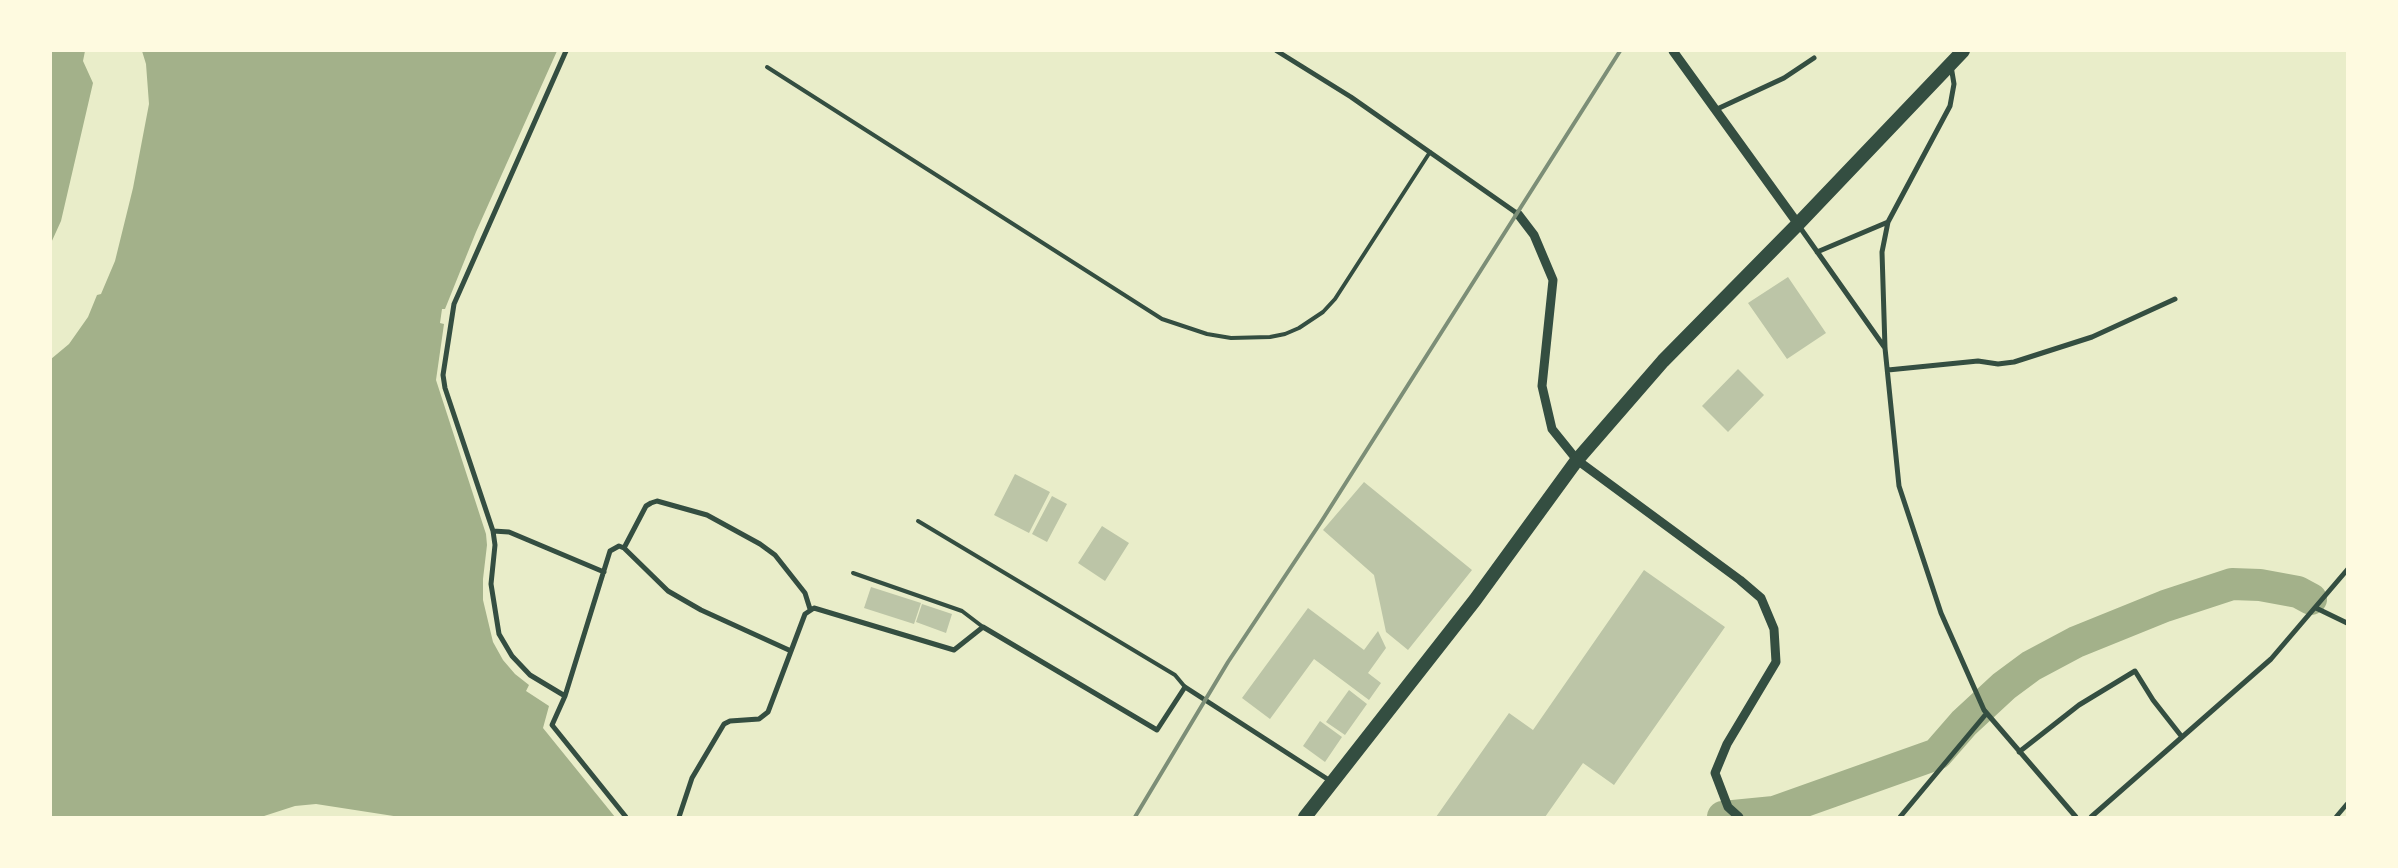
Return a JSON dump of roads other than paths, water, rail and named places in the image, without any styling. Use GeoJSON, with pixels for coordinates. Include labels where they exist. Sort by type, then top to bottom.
{"type":"FeatureCollection","features":[{"type":"Feature","properties":{"kind":"highway"},"geometry":{"type":"LineString","coordinates":[[1305,817],[1475,600],[1577,460],[1663,361],[1798,224],[1963,51]]}},
{"type":"Feature","properties":{"kind":"street"},"geometry":{"type":"LineString","coordinates":[[565,696],[540,682],[525,670],[512,656],[499,634],[491,584],[495,545],[493,530],[445,388],[443,375],[451,315],[566,51]]}},
{"type":"Feature","properties":{"kind":"street"},"geometry":{"type":"LineString","coordinates":[[1277,51],[1351,97],[1518,214],[1534,236],[1553,280],[1542,386],[1552,429],[1577,460],[1740,580],[1761,598],[1774,629],[1776,662],[1727,744],[1715,772],[1728,807],[1739,817]]}},
{"type":"Feature","properties":{"kind":"street"},"geometry":{"type":"LineString","coordinates":[[1673,51],[1885,348]]}},
{"type":"Feature","properties":{"kind":"street"},"geometry":{"type":"LineString","coordinates":[[1715,110],[1784,78],[1814,58]]}},
{"type":"Feature","properties":{"kind":"street"},"geometry":{"type":"LineString","coordinates":[[1951,65],[1954,84],[1950,106],[1888,222],[1882,252],[1885,348],[1899,486],[1942,613],[1977,698],[1985,712],[2076,817]]}},
{"type":"Feature","properties":{"kind":"street"},"geometry":{"type":"LineString","coordinates":[[1817,252],[1888,222]]}},
{"type":"Feature","properties":{"kind":"street"},"geometry":{"type":"LineString","coordinates":[[1888,370],[1978,361],[1998,364],[2014,362],[2092,337],[2175,299]]}},
{"type":"Feature","properties":{"kind":"street"},"geometry":{"type":"LineString","coordinates":[[624,548],[646,506],[651,502],[657,501],[707,515],[760,544],[775,555],[805,593],[810,609]]}},
{"type":"Feature","properties":{"kind":"street"},"geometry":{"type":"LineString","coordinates":[[493,530],[510,532],[604,572]]}},
{"type":"Feature","properties":{"kind":"street"},"geometry":{"type":"LineString","coordinates":[[626,817],[552,725],[565,696],[610,551],[619,546],[624,548],[668,591],[701,610],[791,652]]}},
{"type":"Feature","properties":{"kind":"street"},"geometry":{"type":"LineString","coordinates":[[2091,817],[2271,659],[2347,570]]}},
{"type":"Feature","properties":{"kind":"street"},"geometry":{"type":"LineString","coordinates":[[2316,608],[2347,623]]}},
{"type":"Feature","properties":{"kind":"street"},"geometry":{"type":"LineString","coordinates":[[810,609],[954,650],[983,627],[1157,730],[1185,687],[1333,782]]}},
{"type":"Feature","properties":{"kind":"street"},"geometry":{"type":"LineString","coordinates":[[679,817],[692,778],[724,724],[730,721],[759,719],[768,712],[805,614],[810,609]]}},
{"type":"Feature","properties":{"kind":"street"},"geometry":{"type":"LineString","coordinates":[[2019,752],[2079,704],[2135,671],[2152,700],[2182,737]]}},
{"type":"Feature","properties":{"kind":"street"},"geometry":{"type":"LineString","coordinates":[[1900,817],[1985,712]]}},
{"type":"Feature","properties":{"kind":"street"},"geometry":{"type":"LineString","coordinates":[[2336,817],[2347,804]]}},
{"type":"Feature","properties":{"kind":"lane"},"geometry":{"type":"LineString","coordinates":[[767,67],[1162,318],[1207,334],[1231,338],[1270,337],[1285,334],[1311,322],[1323,312],[1335,299],[1430,152]]}},
{"type":"Feature","properties":{"kind":"lane"},"geometry":{"type":"LineString","coordinates":[[918,521],[1175,675],[1185,687]]}},
{"type":"Feature","properties":{"kind":"lane"},"geometry":{"type":"LineString","coordinates":[[853,572],[962,611],[983,627]]}},
{"type":"Feature","properties":{"kind":"waterway"},"geometry":{"type":"LineString","coordinates":[[1723,817],[1774,812],[1937,754],[1964,723],[2004,686],[2031,666],[2076,642],[2165,606],[2232,584],[2260,585],[2298,592],[2311,599]]}},
{"type":"Feature","properties":{"kind":"railway"},"geometry":{"type":"LineString","coordinates":[[1135,817],[1228,662],[1321,522],[1620,51]]}}]}
